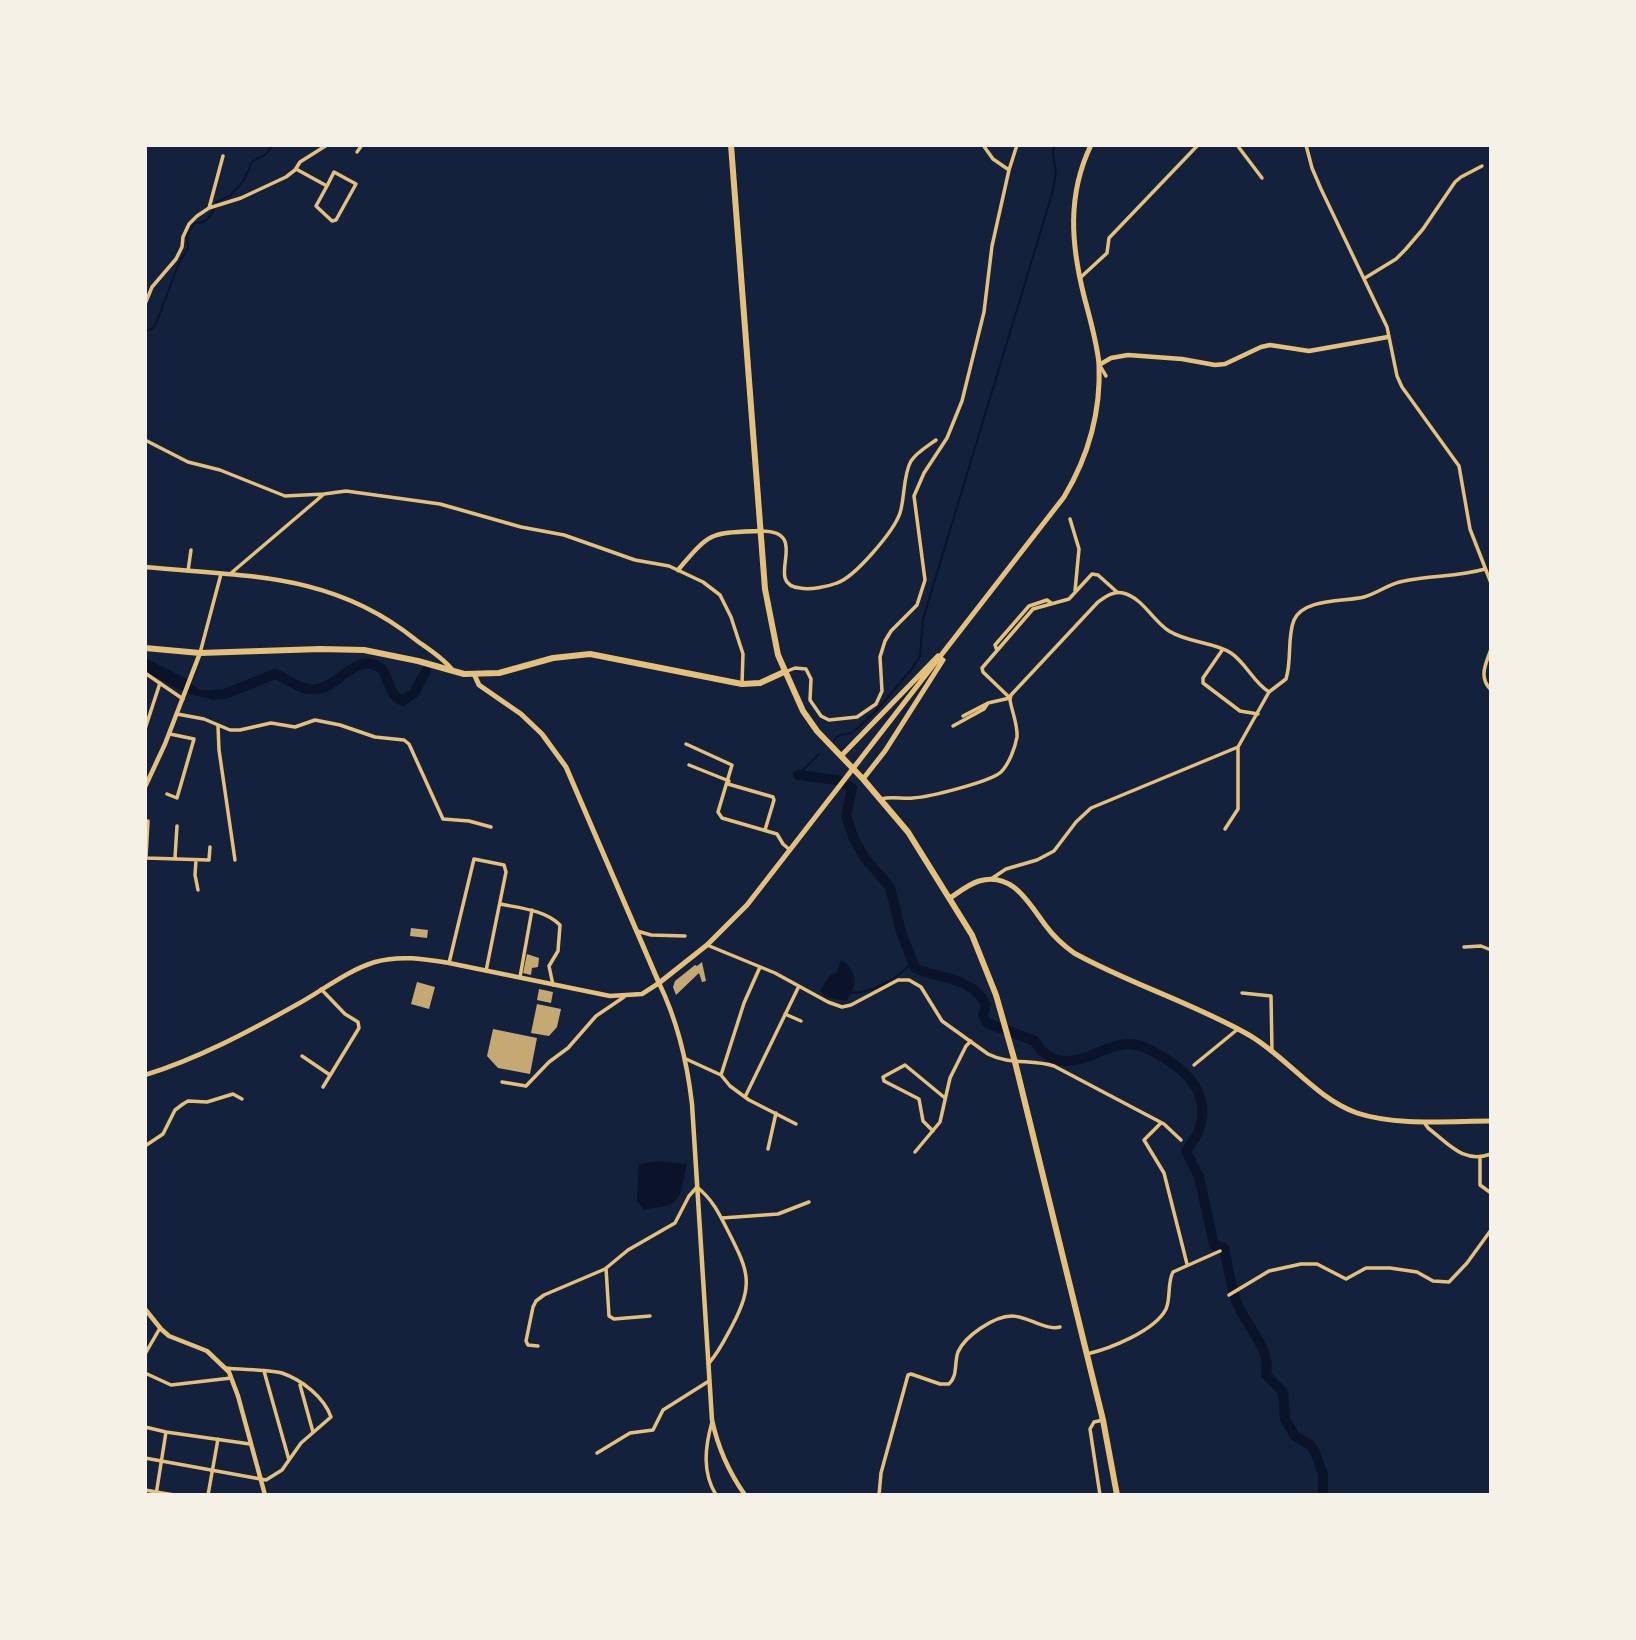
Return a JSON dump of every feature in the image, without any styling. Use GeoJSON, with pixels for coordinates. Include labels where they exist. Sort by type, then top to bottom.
{"type":"FeatureCollection","features":[{"type":"Feature","properties":{"kind":"highway"},"geometry":{"type":"LineString","coordinates":[[731,145],[769,618],[784,672],[817,731],[908,832],[950,898],[981,956],[1006,1025],[1103,1420],[1117,1495]]}},
{"type":"Feature","properties":{"kind":"highway"},"geometry":{"type":"LineString","coordinates":[[145,648],[200,653],[341,649],[418,661],[454,673],[474,674],[499,673],[549,659],[590,654],[742,684],[760,683],[784,672]]}},
{"type":"Feature","properties":{"kind":"main road"},"geometry":{"type":"LineString","coordinates":[[474,674],[479,685],[532,724],[566,767],[659,983],[733,921],[957,636],[1074,481],[1089,446],[1096,409],[1099,365],[1074,247],[1072,211],[1079,175],[1091,145]]}},
{"type":"Feature","properties":{"kind":"main road"},"geometry":{"type":"LineString","coordinates":[[841,757],[957,636]]}},
{"type":"Feature","properties":{"kind":"main road"},"geometry":{"type":"LineString","coordinates":[[863,779],[885,751],[957,636]]}},
{"type":"Feature","properties":{"kind":"main road"},"geometry":{"type":"LineString","coordinates":[[950,898],[974,883],[990,879],[1006,882],[1018,890],[1056,938],[1074,953],[1238,1029],[1272,1051],[1342,1106],[1370,1116],[1491,1121]]}},
{"type":"Feature","properties":{"kind":"street"},"geometry":{"type":"LineString","coordinates":[[145,304],[152,286],[176,259],[189,224],[209,208],[241,198],[286,177],[300,162],[327,145]]}},
{"type":"Feature","properties":{"kind":"street"},"geometry":{"type":"LineString","coordinates":[[357,152],[362,145]]}},
{"type":"Feature","properties":{"kind":"street"},"geometry":{"type":"LineString","coordinates":[[983,145],[993,159],[1009,170]]}},
{"type":"Feature","properties":{"kind":"street"},"geometry":{"type":"LineString","coordinates":[[784,672],[795,668],[806,669],[811,679],[810,700],[821,716],[829,720],[857,717],[876,704],[882,691],[881,650],[889,633],[917,606],[925,580],[914,496],[924,473],[947,438],[961,401],[984,312],[992,246],[1017,145]]}},
{"type":"Feature","properties":{"kind":"street"},"geometry":{"type":"LineString","coordinates":[[1080,278],[1107,253],[1108,239],[1198,145]]}},
{"type":"Feature","properties":{"kind":"street"},"geometry":{"type":"LineString","coordinates":[[1237,145],[1262,178]]}},
{"type":"Feature","properties":{"kind":"street"},"geometry":{"type":"LineString","coordinates":[[1306,145],[1312,169],[1387,327],[1397,376],[1402,387],[1459,466],[1470,529],[1491,583]]}},
{"type":"Feature","properties":{"kind":"street"},"geometry":{"type":"LineString","coordinates":[[209,208],[223,156]]}},
{"type":"Feature","properties":{"kind":"street"},"geometry":{"type":"LineString","coordinates":[[1365,279],[1396,259],[1423,229],[1455,182],[1482,166]]}},
{"type":"Feature","properties":{"kind":"street"},"geometry":{"type":"LineString","coordinates":[[296,169],[327,186]]}},
{"type":"Feature","properties":{"kind":"street"},"geometry":{"type":"LineString","coordinates":[[334,172],[356,184],[336,220],[332,221],[316,206],[327,186],[334,172]]}},
{"type":"Feature","properties":{"kind":"street"},"geometry":{"type":"LineString","coordinates":[[1106,376],[1099,365],[1111,358],[1128,355],[1182,359],[1215,365],[1225,364],[1270,345],[1309,351],[1388,337]]}},
{"type":"Feature","properties":{"kind":"street"},"geometry":{"type":"LineString","coordinates":[[145,440],[188,462],[220,470],[285,496],[346,491],[440,504],[521,527],[564,535],[624,557],[678,570],[713,589],[727,605],[743,653],[742,684]]}},
{"type":"Feature","properties":{"kind":"street"},"geometry":{"type":"LineString","coordinates":[[678,570],[700,543],[712,536],[726,532],[777,531],[786,543],[785,578],[793,586],[802,589],[838,583],[873,551],[893,526],[901,510],[911,462],[936,440]]}},
{"type":"Feature","properties":{"kind":"street"},"geometry":{"type":"LineString","coordinates":[[229,575],[324,494]]}},
{"type":"Feature","properties":{"kind":"street"},"geometry":{"type":"LineString","coordinates":[[1070,519],[1079,549],[1074,593]]}},
{"type":"Feature","properties":{"kind":"street"},"geometry":{"type":"LineString","coordinates":[[188,572],[191,551]]}},
{"type":"Feature","properties":{"kind":"street"},"geometry":{"type":"LineString","coordinates":[[145,567],[270,578],[307,585],[355,601],[378,612],[405,631],[452,668],[454,673]]}},
{"type":"Feature","properties":{"kind":"street"},"geometry":{"type":"LineString","coordinates":[[1225,829],[1238,809],[1238,747],[1269,692],[1286,679],[1293,623],[1298,614],[1315,604],[1366,596],[1404,581],[1465,575],[1485,569]]}},
{"type":"Feature","properties":{"kind":"street"},"geometry":{"type":"LineString","coordinates":[[145,788],[191,679],[221,574]]}},
{"type":"Feature","properties":{"kind":"street"},"geometry":{"type":"LineString","coordinates":[[881,799],[892,796],[911,799],[927,796],[999,774],[1013,750],[1017,736],[1010,698],[983,672],[984,665],[1033,609],[1069,599],[1090,576],[1096,574],[1118,593],[1140,602],[1166,629],[1180,637],[1232,653],[1269,692]]}},
{"type":"Feature","properties":{"kind":"street"},"geometry":{"type":"LineString","coordinates":[[962,716],[988,703],[1010,698],[1098,602],[1118,593]]}},
{"type":"Feature","properties":{"kind":"street"},"geometry":{"type":"LineString","coordinates":[[1223,649],[1203,678],[1203,683],[1240,711],[1258,714]]}},
{"type":"Feature","properties":{"kind":"street"},"geometry":{"type":"LineString","coordinates":[[1491,649],[1483,672],[1485,684],[1491,690]]}},
{"type":"Feature","properties":{"kind":"street"},"geometry":{"type":"LineString","coordinates":[[145,673],[183,698]]}},
{"type":"Feature","properties":{"kind":"street"},"geometry":{"type":"LineString","coordinates":[[145,729],[160,683]]}},
{"type":"Feature","properties":{"kind":"street"},"geometry":{"type":"LineString","coordinates":[[953,726],[984,709],[988,703]]}},
{"type":"Feature","properties":{"kind":"street"},"geometry":{"type":"LineString","coordinates":[[177,714],[240,730],[271,723],[295,727],[315,720],[375,737],[407,742],[443,819],[469,821],[491,827]]}},
{"type":"Feature","properties":{"kind":"street"},"geometry":{"type":"LineString","coordinates":[[218,726],[235,860]]}},
{"type":"Feature","properties":{"kind":"street"},"geometry":{"type":"LineString","coordinates":[[167,794],[177,798],[194,739],[170,734]]}},
{"type":"Feature","properties":{"kind":"street"},"geometry":{"type":"LineString","coordinates":[[686,744],[731,762],[733,768],[719,815],[777,834],[790,850]]}},
{"type":"Feature","properties":{"kind":"street"},"geometry":{"type":"LineString","coordinates":[[990,879],[1006,869],[1037,860],[1054,851],[1076,821],[1091,808],[1238,747]]}},
{"type":"Feature","properties":{"kind":"street"},"geometry":{"type":"LineString","coordinates":[[689,765],[728,783],[773,797],[775,800],[765,830]]}},
{"type":"Feature","properties":{"kind":"street"},"geometry":{"type":"LineString","coordinates":[[148,821],[146,858],[209,860],[210,847]]}},
{"type":"Feature","properties":{"kind":"street"},"geometry":{"type":"LineString","coordinates":[[175,859],[177,825]]}},
{"type":"Feature","properties":{"kind":"street"},"geometry":{"type":"LineString","coordinates":[[449,963],[474,859],[504,865],[506,872],[486,971]]}},
{"type":"Feature","properties":{"kind":"street"},"geometry":{"type":"LineString","coordinates":[[196,860],[198,890]]}},
{"type":"Feature","properties":{"kind":"street"},"geometry":{"type":"LineString","coordinates":[[500,904],[532,910],[560,925],[558,951],[549,966],[553,985]]}},
{"type":"Feature","properties":{"kind":"street"},"geometry":{"type":"LineString","coordinates":[[520,978],[532,910]]}},
{"type":"Feature","properties":{"kind":"street"},"geometry":{"type":"LineString","coordinates":[[637,931],[651,935],[685,936]]}},
{"type":"Feature","properties":{"kind":"street"},"geometry":{"type":"LineString","coordinates":[[707,945],[760,967],[842,1007],[851,1006],[898,980],[909,980],[921,987],[942,1021],[997,1059],[1054,1066],[1161,1123],[1181,1140]]}},
{"type":"Feature","properties":{"kind":"street"},"geometry":{"type":"LineString","coordinates":[[1464,947],[1481,946],[1491,950]]}},
{"type":"Feature","properties":{"kind":"street"},"geometry":{"type":"LineString","coordinates":[[145,1075],[213,1047],[296,1005],[349,973],[376,962],[408,957],[610,996],[642,994],[659,983],[671,1007],[686,1059],[692,1104],[712,1420],[726,1465],[745,1495]]}},
{"type":"Feature","properties":{"kind":"street"},"geometry":{"type":"LineString","coordinates":[[721,1075],[744,1003],[760,967]]}},
{"type":"Feature","properties":{"kind":"street"},"geometry":{"type":"LineString","coordinates":[[746,1097],[799,986]]}},
{"type":"Feature","properties":{"kind":"street"},"geometry":{"type":"LineString","coordinates":[[321,989],[359,1025],[323,1087]]}},
{"type":"Feature","properties":{"kind":"street"},"geometry":{"type":"LineString","coordinates":[[1242,993],[1271,996],[1272,1051]]}},
{"type":"Feature","properties":{"kind":"street"},"geometry":{"type":"LineString","coordinates":[[502,1083],[526,1086],[549,1062],[568,1048],[596,1016],[624,997]]}},
{"type":"Feature","properties":{"kind":"street"},"geometry":{"type":"LineString","coordinates":[[785,1014],[802,1021]]}},
{"type":"Feature","properties":{"kind":"street"},"geometry":{"type":"LineString","coordinates":[[1194,1065],[1238,1029]]}},
{"type":"Feature","properties":{"kind":"street"},"geometry":{"type":"LineString","coordinates":[[915,1152],[940,1122],[950,1079],[971,1041]]}},
{"type":"Feature","properties":{"kind":"street"},"geometry":{"type":"LineString","coordinates":[[302,1056],[330,1075]]}},
{"type":"Feature","properties":{"kind":"street"},"geometry":{"type":"LineString","coordinates":[[686,1059],[721,1075],[730,1086],[754,1104],[796,1124]]}},
{"type":"Feature","properties":{"kind":"street"},"geometry":{"type":"LineString","coordinates":[[933,1131],[923,1121],[919,1099],[884,1082],[883,1077],[905,1065],[945,1098]]}},
{"type":"Feature","properties":{"kind":"street"},"geometry":{"type":"LineString","coordinates":[[145,1146],[162,1136],[174,1111],[188,1101],[207,1102],[233,1094],[242,1099]]}},
{"type":"Feature","properties":{"kind":"street"},"geometry":{"type":"LineString","coordinates":[[768,1149],[776,1113]]}},
{"type":"Feature","properties":{"kind":"street"},"geometry":{"type":"LineString","coordinates":[[1423,1120],[1428,1128],[1464,1156],[1480,1157],[1491,1154]]}},
{"type":"Feature","properties":{"kind":"street"},"geometry":{"type":"LineString","coordinates":[[1161,1123],[1144,1140],[1164,1173],[1187,1264]]}},
{"type":"Feature","properties":{"kind":"street"},"geometry":{"type":"LineString","coordinates":[[1480,1157],[1480,1185],[1491,1193]]}},
{"type":"Feature","properties":{"kind":"street"},"geometry":{"type":"LineString","coordinates":[[697,1187],[711,1198],[722,1218],[741,1257],[747,1279],[743,1305],[717,1354],[708,1365]]}},
{"type":"Feature","properties":{"kind":"street"},"geometry":{"type":"LineString","coordinates":[[538,1346],[528,1345],[526,1341],[536,1301],[606,1268],[628,1250],[675,1223],[689,1196],[697,1187]]}},
{"type":"Feature","properties":{"kind":"street"},"geometry":{"type":"LineString","coordinates":[[722,1218],[778,1214],[808,1202]]}},
{"type":"Feature","properties":{"kind":"street"},"geometry":{"type":"LineString","coordinates":[[1232,1294],[1269,1271],[1301,1264],[1317,1264],[1346,1279],[1366,1268],[1390,1268],[1416,1272],[1433,1281],[1449,1282],[1467,1264],[1491,1230]]}},
{"type":"Feature","properties":{"kind":"street"},"geometry":{"type":"LineString","coordinates":[[1087,1354],[1107,1349],[1150,1326],[1166,1309],[1171,1275],[1175,1269],[1220,1251]]}},
{"type":"Feature","properties":{"kind":"street"},"geometry":{"type":"LineString","coordinates":[[606,1268],[608,1316],[614,1319],[650,1317]]}},
{"type":"Feature","properties":{"kind":"street"},"geometry":{"type":"LineString","coordinates":[[145,1309],[169,1336],[207,1351],[232,1378],[265,1495]]}},
{"type":"Feature","properties":{"kind":"street"},"geometry":{"type":"LineString","coordinates":[[879,1495],[884,1461],[908,1376],[949,1384],[953,1380],[959,1350],[971,1336],[1002,1317],[1021,1317],[1053,1329],[1060,1327]]}},
{"type":"Feature","properties":{"kind":"street"},"geometry":{"type":"LineString","coordinates":[[145,1354],[160,1328]]}},
{"type":"Feature","properties":{"kind":"street"},"geometry":{"type":"LineString","coordinates":[[145,1458],[266,1480],[282,1469],[313,1432],[331,1417],[321,1399],[282,1373],[225,1368]]}},
{"type":"Feature","properties":{"kind":"street"},"geometry":{"type":"LineString","coordinates":[[264,1371],[289,1460]]}},
{"type":"Feature","properties":{"kind":"street"},"geometry":{"type":"LineString","coordinates":[[145,1373],[171,1385],[232,1378]]}},
{"type":"Feature","properties":{"kind":"street"},"geometry":{"type":"LineString","coordinates":[[597,1453],[630,1433],[653,1430],[663,1410],[709,1381]]}},
{"type":"Feature","properties":{"kind":"street"},"geometry":{"type":"LineString","coordinates":[[300,1383],[313,1432]]}},
{"type":"Feature","properties":{"kind":"street"},"geometry":{"type":"LineString","coordinates":[[712,1420],[706,1466],[709,1483],[716,1495]]}},
{"type":"Feature","properties":{"kind":"street"},"geometry":{"type":"LineString","coordinates":[[1100,1495],[1090,1429],[1094,1422],[1103,1420]]}},
{"type":"Feature","properties":{"kind":"street"},"geometry":{"type":"LineString","coordinates":[[145,1427],[251,1444]]}},
{"type":"Feature","properties":{"kind":"street"},"geometry":{"type":"LineString","coordinates":[[156,1493],[166,1432]]}},
{"type":"Feature","properties":{"kind":"street"},"geometry":{"type":"LineString","coordinates":[[208,1495],[218,1439]]}},
{"type":"Feature","properties":{"kind":"street"},"geometry":{"type":"LineString","coordinates":[[145,1489],[174,1495]]}},
{"type":"Feature","properties":{"kind":"water"},"geometry":{"type":"Polygon","coordinates":[[[145,658],[187,679],[199,690],[224,692],[224,697],[203,697],[173,687],[145,671],[145,658]]]}},
{"type":"Feature","properties":{"kind":"water"},"geometry":{"type":"Polygon","coordinates":[[[841,959],[851,970],[855,980],[853,990],[846,1001],[826,997],[820,991],[829,976],[837,972],[841,959]]]}},
{"type":"Feature","properties":{"kind":"water"},"geometry":{"type":"Polygon","coordinates":[[[660,1161],[687,1164],[682,1189],[672,1204],[644,1210],[637,1200],[639,1164],[660,1161]]]}},
{"type":"Feature","properties":{"kind":"building"},"geometry":{"type":"Polygon","coordinates":[[[411,928],[428,930],[427,938],[410,936],[411,928]]]}},
{"type":"Feature","properties":{"kind":"building"},"geometry":{"type":"Polygon","coordinates":[[[527,954],[539,958],[538,967],[532,968],[531,975],[523,973],[527,954]]]}},
{"type":"Feature","properties":{"kind":"building"},"geometry":{"type":"Polygon","coordinates":[[[702,962],[706,981],[702,982],[699,973],[676,995],[673,987],[675,981],[702,962]]]}},
{"type":"Feature","properties":{"kind":"building"},"geometry":{"type":"Polygon","coordinates":[[[417,982],[435,987],[429,1009],[411,1004],[417,982]]]}},
{"type":"Feature","properties":{"kind":"building"},"geometry":{"type":"Polygon","coordinates":[[[539,989],[553,992],[551,1003],[537,1000],[539,989]]]}},
{"type":"Feature","properties":{"kind":"building"},"geometry":{"type":"Polygon","coordinates":[[[537,1004],[561,1009],[557,1027],[549,1036],[531,1033],[537,1004]]]}},
{"type":"Feature","properties":{"kind":"building"},"geometry":{"type":"Polygon","coordinates":[[[493,1029],[537,1038],[530,1074],[498,1068],[487,1056],[493,1029]]]}},
{"type":"Feature","properties":{"kind":"waterway"},"geometry":{"type":"LineString","coordinates":[[216,202],[230,196],[244,180],[252,162],[266,154],[273,145]]}},
{"type":"Feature","properties":{"kind":"waterway"},"geometry":{"type":"LineString","coordinates":[[834,740],[840,735],[851,733],[876,711],[920,656],[923,619],[1052,194],[1056,173],[1054,145]]}},
{"type":"Feature","properties":{"kind":"waterway"},"geometry":{"type":"LineString","coordinates":[[145,331],[156,324],[178,265],[188,248],[187,235],[195,223],[207,219],[214,209]]}},
{"type":"Feature","properties":{"kind":"waterway"},"geometry":{"type":"LineString","coordinates":[[212,695],[225,694],[275,674],[300,686],[317,689],[325,687],[356,666],[373,664],[382,669],[392,692],[403,701],[414,693],[426,671]]}},
{"type":"Feature","properties":{"kind":"waterway"},"geometry":{"type":"LineString","coordinates":[[798,775],[819,754]]}},
{"type":"Feature","properties":{"kind":"waterway"},"geometry":{"type":"LineString","coordinates":[[798,775],[838,780],[852,788],[846,816],[854,839],[865,858],[890,887],[901,932],[915,968],[955,980],[973,989],[986,1005],[983,1015],[987,1023],[1035,1041],[1043,1052],[1055,1059],[1073,1061],[1111,1047],[1132,1044],[1146,1048],[1173,1063],[1190,1079],[1200,1098],[1202,1120],[1186,1151],[1199,1177],[1214,1245],[1224,1248],[1237,1303],[1265,1356],[1266,1375],[1283,1392],[1285,1419],[1295,1436],[1310,1445],[1315,1452],[1323,1474],[1323,1495]]}},
{"type":"Feature","properties":{"kind":"waterway"},"geometry":{"type":"LineString","coordinates":[[851,993],[867,991],[884,984],[911,963]]}}]}
